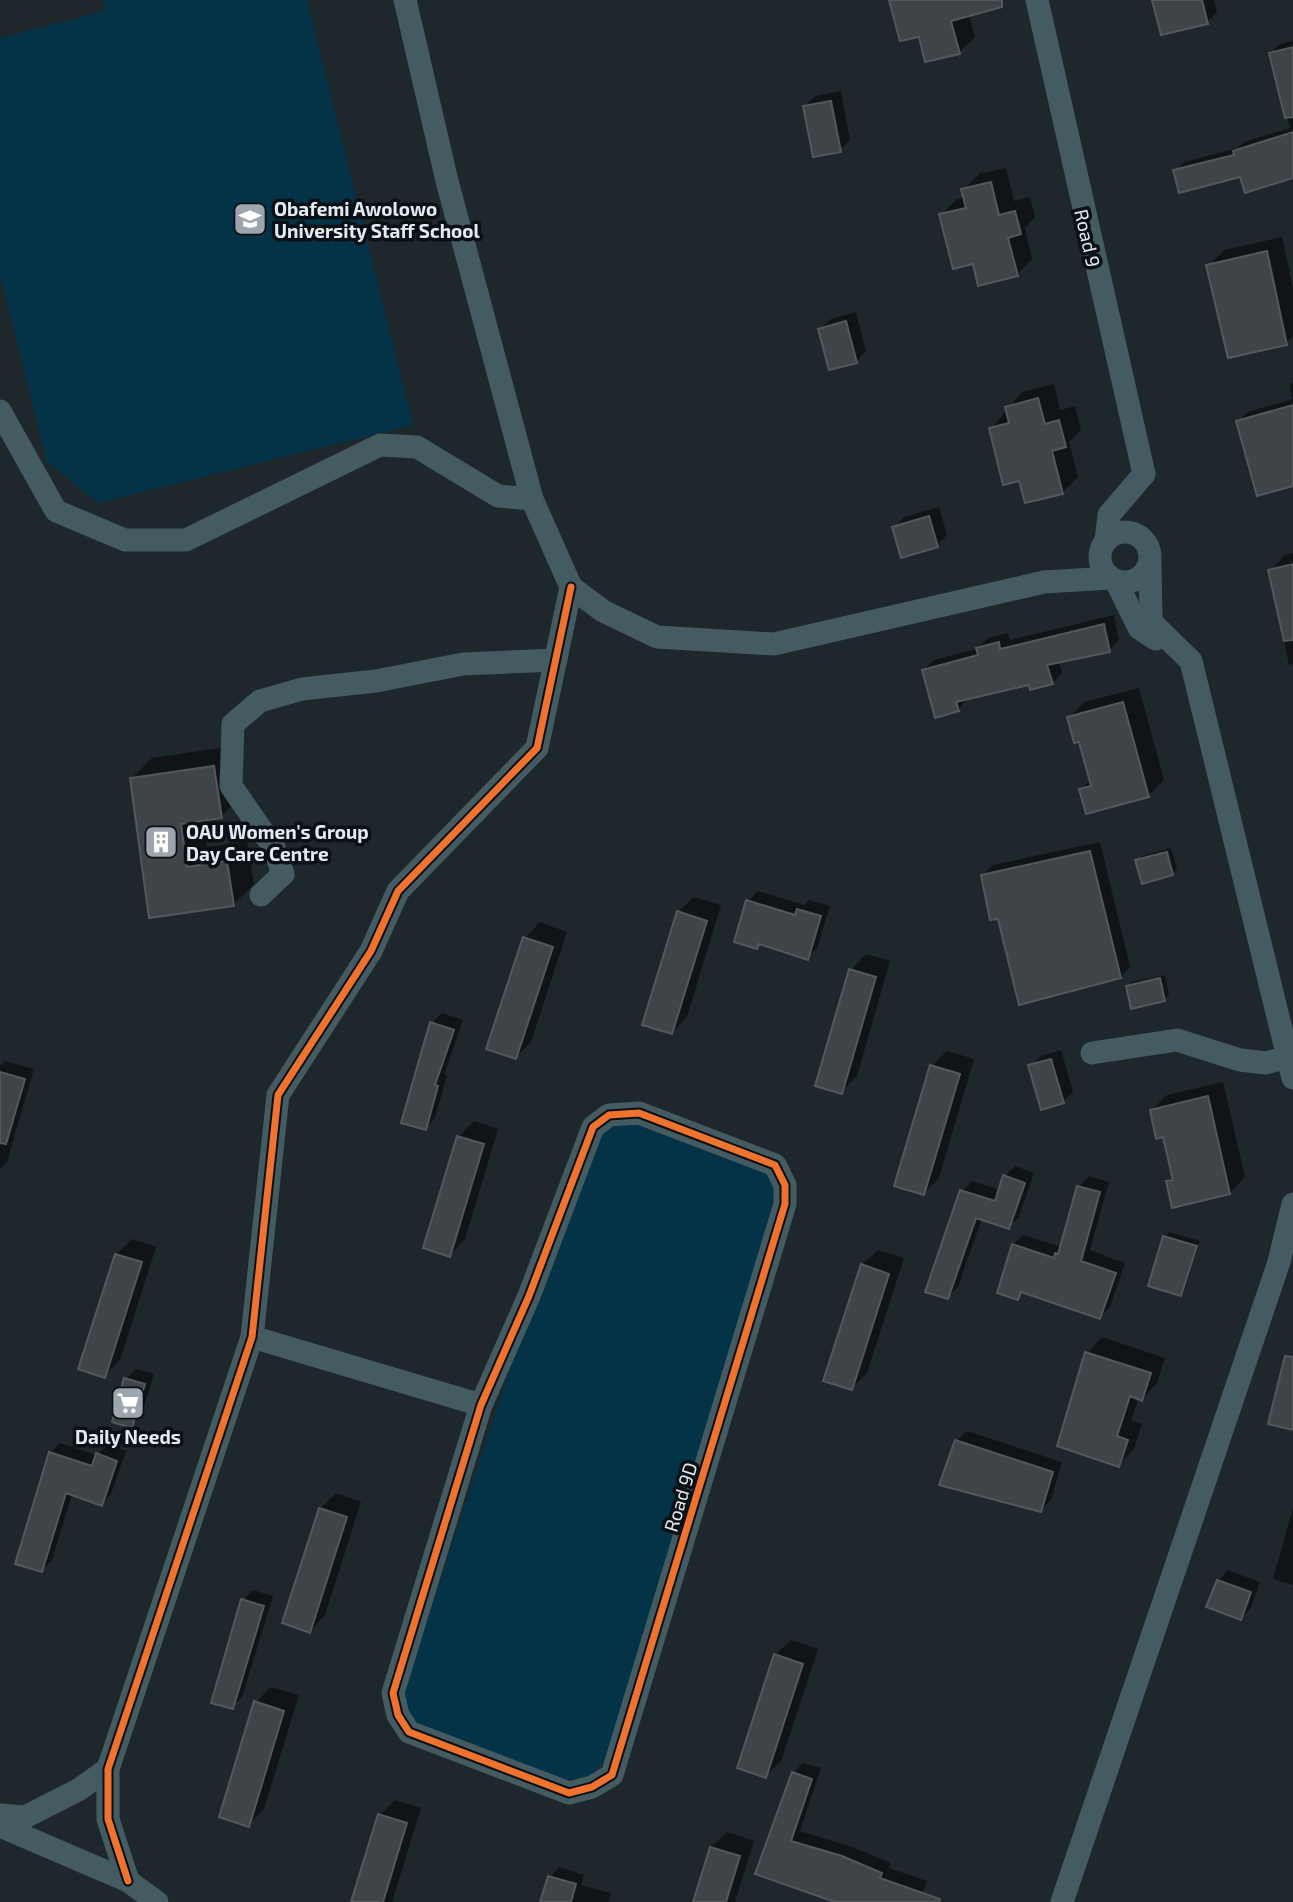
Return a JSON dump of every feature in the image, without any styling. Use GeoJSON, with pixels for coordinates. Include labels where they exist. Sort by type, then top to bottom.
{"type":"FeatureCollection","features":[{"type":"Feature","properties":{"kind":"street"},"geometry":{"type":"LineString","coordinates":[[405,0],[447,181],[532,499],[571,587],[603,611],[657,637],[774,644],[1044,582],[1114,580],[1127,583],[1138,580],[1146,572],[1148,552],[1137,534],[1126,532],[1044,582]]}},
{"type":"Feature","properties":{"kind":"street","name":"Road 9"},"geometry":{"type":"LineString","coordinates":[[1037,0],[1144,474]]}},
{"type":"Feature","properties":{"kind":"street"},"geometry":{"type":"LineString","coordinates":[[0,411],[56,511],[125,540],[186,541],[380,445],[417,447],[498,496],[532,499]]}},
{"type":"Feature","properties":{"kind":"street"},"geometry":{"type":"LineString","coordinates":[[1144,474],[1109,515],[1101,565],[1114,580],[1139,628],[1191,661]]}},
{"type":"Feature","properties":{"kind":"street"},"geometry":{"type":"LineString","coordinates":[[1092,1054],[1177,1040],[1240,1060],[1291,1068],[1191,661],[1151,622],[1148,552],[1125,508],[1144,474]]}},
{"type":"Feature","properties":{"kind":"street"},"geometry":{"type":"LineString","coordinates":[[128,1881],[108,1819],[108,1769],[252,1337],[278,1095],[371,951],[398,891],[537,748],[571,587]]}},
{"type":"Feature","properties":{"kind":"street"},"geometry":{"type":"LineString","coordinates":[[261,895],[283,874],[274,848],[231,786],[233,724],[260,701],[302,690],[376,681],[463,663],[556,660]]}},
{"type":"Feature","properties":{"kind":"street","name":"Road 9D"},"geometry":{"type":"LineString","coordinates":[[639,1113],[775,1165],[785,1185],[785,1204],[612,1775],[592,1787],[569,1793],[409,1732],[398,1714],[393,1693],[481,1405],[529,1296],[593,1127],[609,1115],[639,1113]]}},
{"type":"Feature","properties":{"kind":"street"},"geometry":{"type":"LineString","coordinates":[[1062,1902],[1279,1262],[1293,1204]]}},
{"type":"Feature","properties":{"kind":"street"},"geometry":{"type":"LineString","coordinates":[[252,1337],[481,1405]]}},
{"type":"Feature","properties":{"kind":"street"},"geometry":{"type":"LineString","coordinates":[[0,1815],[25,1817],[78,1790],[108,1769]]}},
{"type":"Feature","properties":{"kind":"street"},"geometry":{"type":"LineString","coordinates":[[0,1826],[128,1881],[157,1902]]}},
{"type":"Feature","properties":{"kind":"shaded area","name":"Obafemi Awolowo University Staff School"},"geometry":{"type":"Polygon","coordinates":[[[102,0],[307,0],[413,425],[98,503],[47,462],[0,274],[0,38],[104,11],[102,0]]]}},
{"type":"Feature","properties":{"kind":"shaded area"},"geometry":{"type":"Polygon","coordinates":[[[633,1122],[767,1171],[773,1181],[776,1201],[609,1756],[588,1776],[564,1779],[521,1769],[413,1725],[403,1694],[513,1360],[597,1138],[607,1129],[633,1122]]]}},
{"type":"Feature","properties":{"kind":"building"},"geometry":{"type":"Polygon","coordinates":[[[889,0],[1002,0],[1002,7],[951,21],[960,54],[925,62],[919,37],[900,41],[889,0]]]}},
{"type":"Feature","properties":{"kind":"building"},"geometry":{"type":"Polygon","coordinates":[[[1152,0],[1202,0],[1208,24],[1161,35],[1152,0]]]}},
{"type":"Feature","properties":{"kind":"building"},"geometry":{"type":"Polygon","coordinates":[[[1293,47],[1293,117],[1285,118],[1269,53],[1293,47]]]}},
{"type":"Feature","properties":{"kind":"building"},"geometry":{"type":"Polygon","coordinates":[[[831,101],[841,152],[813,157],[803,106],[831,101]]]}},
{"type":"Feature","properties":{"kind":"building"},"geometry":{"type":"Polygon","coordinates":[[[1293,132],[1293,178],[1245,193],[1240,177],[1179,193],[1173,170],[1234,155],[1233,151],[1293,132]]]}},
{"type":"Feature","properties":{"kind":"building"},"geometry":{"type":"Polygon","coordinates":[[[991,182],[999,215],[1015,211],[1021,234],[1008,238],[1018,276],[978,286],[973,264],[953,269],[939,214],[966,208],[961,189],[991,182]]]}},
{"type":"Feature","properties":{"kind":"building"},"geometry":{"type":"Polygon","coordinates":[[[1267,251],[1287,345],[1228,358],[1206,265],[1267,251]]]}},
{"type":"Feature","properties":{"kind":"building"},"geometry":{"type":"Polygon","coordinates":[[[846,321],[857,363],[829,370],[818,329],[846,321]]]}},
{"type":"Feature","properties":{"kind":"building"},"geometry":{"type":"Polygon","coordinates":[[[1038,398],[1045,424],[1059,420],[1066,447],[1052,451],[1063,494],[1025,503],[1019,481],[1003,485],[989,428],[1009,423],[1005,407],[1038,398]]]}},
{"type":"Feature","properties":{"kind":"building"},"geometry":{"type":"Polygon","coordinates":[[[1293,405],[1293,486],[1257,496],[1236,421],[1293,405]]]}},
{"type":"Feature","properties":{"kind":"building"},"geometry":{"type":"Polygon","coordinates":[[[929,516],[938,547],[901,558],[892,527],[929,516]]]}},
{"type":"Feature","properties":{"kind":"building"},"geometry":{"type":"Polygon","coordinates":[[[1293,564],[1293,640],[1284,641],[1268,570],[1293,564]]]}},
{"type":"Feature","properties":{"kind":"building"},"geometry":{"type":"Polygon","coordinates":[[[1104,624],[1110,652],[1047,665],[1053,684],[1030,690],[1029,685],[956,702],[959,711],[935,718],[922,670],[978,655],[976,648],[999,642],[1000,649],[1104,624]]]}},
{"type":"Feature","properties":{"kind":"building"},"geometry":{"type":"Polygon","coordinates":[[[1123,702],[1149,797],[1086,814],[1079,789],[1091,786],[1079,742],[1074,743],[1067,717],[1123,702]]]}},
{"type":"Feature","properties":{"kind":"building","name":"OAU Women's Group Day Care Centre"},"geometry":{"type":"Polygon","coordinates":[[[214,766],[222,818],[181,824],[187,867],[227,861],[234,906],[149,918],[130,778],[214,766]]]}},
{"type":"Feature","properties":{"kind":"building"},"geometry":{"type":"Polygon","coordinates":[[[1090,851],[1121,978],[1019,1005],[998,919],[990,920],[981,875],[1090,851]]]}},
{"type":"Feature","properties":{"kind":"building"},"geometry":{"type":"Polygon","coordinates":[[[1167,852],[1173,875],[1142,884],[1135,860],[1167,852]]]}},
{"type":"Feature","properties":{"kind":"building"},"geometry":{"type":"Polygon","coordinates":[[[746,900],[795,915],[797,909],[821,916],[808,960],[759,944],[757,949],[734,942],[746,900]]]}},
{"type":"Feature","properties":{"kind":"building"},"geometry":{"type":"Polygon","coordinates":[[[677,911],[707,921],[672,1034],[642,1025],[677,911]]]}},
{"type":"Feature","properties":{"kind":"building"},"geometry":{"type":"Polygon","coordinates":[[[523,937],[553,947],[516,1059],[486,1049],[523,937]]]}},
{"type":"Feature","properties":{"kind":"building"},"geometry":{"type":"Polygon","coordinates":[[[849,969],[876,977],[842,1094],[815,1086],[849,969]]]}},
{"type":"Feature","properties":{"kind":"building"},"geometry":{"type":"Polygon","coordinates":[[[1160,978],[1165,1001],[1131,1009],[1126,986],[1160,978]]]}},
{"type":"Feature","properties":{"kind":"building"},"geometry":{"type":"Polygon","coordinates":[[[430,1022],[454,1030],[435,1085],[438,1086],[426,1130],[401,1123],[430,1022]]]}},
{"type":"Feature","properties":{"kind":"building"},"geometry":{"type":"Polygon","coordinates":[[[1051,1059],[1064,1103],[1041,1110],[1028,1065],[1051,1059]]]}},
{"type":"Feature","properties":{"kind":"building"},"geometry":{"type":"Polygon","coordinates":[[[930,1065],[960,1074],[924,1195],[894,1186],[930,1065]]]}},
{"type":"Feature","properties":{"kind":"building"},"geometry":{"type":"Polygon","coordinates":[[[0,1072],[25,1079],[6,1144],[0,1143],[0,1072]]]}},
{"type":"Feature","properties":{"kind":"building"},"geometry":{"type":"Polygon","coordinates":[[[1208,1096],[1230,1194],[1172,1208],[1166,1181],[1173,1180],[1163,1137],[1156,1139],[1150,1110],[1208,1096]]]}},
{"type":"Feature","properties":{"kind":"building"},"geometry":{"type":"Polygon","coordinates":[[[457,1136],[484,1144],[450,1257],[423,1248],[457,1136]]]}},
{"type":"Feature","properties":{"kind":"building"},"geometry":{"type":"Polygon","coordinates":[[[1003,1175],[1025,1183],[1009,1229],[976,1218],[948,1299],[925,1292],[960,1190],[995,1201],[1003,1175]]]}},
{"type":"Feature","properties":{"kind":"building"},"geometry":{"type":"Polygon","coordinates":[[[1077,1186],[1100,1192],[1081,1261],[1116,1273],[1100,1319],[1021,1292],[1018,1300],[997,1293],[1012,1244],[1054,1258],[1055,1253],[1058,1254],[1077,1186]]]}},
{"type":"Feature","properties":{"kind":"building"},"geometry":{"type":"Polygon","coordinates":[[[1163,1236],[1197,1246],[1181,1296],[1148,1286],[1163,1236]]]}},
{"type":"Feature","properties":{"kind":"building"},"geometry":{"type":"Polygon","coordinates":[[[115,1254],[142,1262],[105,1378],[78,1369],[115,1254]]]}},
{"type":"Feature","properties":{"kind":"building"},"geometry":{"type":"Polygon","coordinates":[[[861,1264],[889,1274],[852,1390],[823,1381],[861,1264]]]}},
{"type":"Feature","properties":{"kind":"building"},"geometry":{"type":"Polygon","coordinates":[[[1085,1352],[1151,1373],[1142,1401],[1130,1396],[1117,1436],[1128,1440],[1119,1467],[1057,1446],[1085,1352]]]}},
{"type":"Feature","properties":{"kind":"building"},"geometry":{"type":"Polygon","coordinates":[[[1285,1356],[1293,1357],[1293,1430],[1268,1424],[1285,1356]]]}},
{"type":"Feature","properties":{"kind":"building","name":"Daily Needs"},"geometry":{"type":"Polygon","coordinates":[[[124,1378],[145,1384],[132,1428],[112,1422],[124,1378]]]}},
{"type":"Feature","properties":{"kind":"building"},"geometry":{"type":"Polygon","coordinates":[[[955,1440],[1053,1472],[1041,1512],[939,1485],[955,1440]]]}},
{"type":"Feature","properties":{"kind":"building"},"geometry":{"type":"Polygon","coordinates":[[[49,1452],[92,1466],[96,1453],[117,1461],[102,1506],[66,1493],[42,1572],[15,1564],[49,1452]]]}},
{"type":"Feature","properties":{"kind":"building"},"geometry":{"type":"Polygon","coordinates":[[[319,1508],[347,1517],[310,1633],[282,1623],[319,1508]]]}},
{"type":"Feature","properties":{"kind":"building"},"geometry":{"type":"Polygon","coordinates":[[[1217,1580],[1251,1592],[1241,1620],[1206,1607],[1217,1580]]]}},
{"type":"Feature","properties":{"kind":"building"},"geometry":{"type":"Polygon","coordinates":[[[241,1599],[264,1606],[233,1709],[211,1703],[241,1599]]]}},
{"type":"Feature","properties":{"kind":"building"},"geometry":{"type":"Polygon","coordinates":[[[774,1654],[803,1664],[766,1778],[737,1768],[774,1654]]]}},
{"type":"Feature","properties":{"kind":"building"},"geometry":{"type":"Polygon","coordinates":[[[254,1701],[284,1711],[249,1827],[219,1817],[254,1701]]]}},
{"type":"Feature","properties":{"kind":"building"},"geometry":{"type":"Polygon","coordinates":[[[792,1772],[812,1779],[791,1841],[842,1856],[882,1873],[880,1878],[940,1899],[939,1902],[835,1902],[755,1874],[792,1772]]]}},
{"type":"Feature","properties":{"kind":"building"},"geometry":{"type":"Polygon","coordinates":[[[378,1814],[407,1823],[383,1902],[351,1902],[378,1814]]]}},
{"type":"Feature","properties":{"kind":"building"},"geometry":{"type":"Polygon","coordinates":[[[710,1847],[740,1856],[726,1902],[693,1902],[710,1847]]]}},
{"type":"Feature","properties":{"kind":"building"},"geometry":{"type":"Polygon","coordinates":[[[548,1876],[576,1884],[571,1902],[540,1902],[548,1876]]]}},
{"type":"Feature","properties":{"kind":"cycle path"},"geometry":{"type":"LineString","coordinates":[[128,1881],[108,1819],[108,1769],[252,1337],[278,1095],[371,951],[398,891],[537,748],[571,587]]}},
{"type":"Feature","properties":{"kind":"cycle path"},"geometry":{"type":"LineString","coordinates":[[639,1113],[775,1165],[785,1185],[785,1204],[612,1775],[592,1787],[569,1793],[409,1732],[398,1715],[393,1693],[481,1405],[529,1296],[593,1127],[609,1115],[639,1113]]}},
{"type":"Feature","properties":{"kind":"place","name":"Obafemi Awolowo University Staff School"},"geometry":{"type":"Point","coordinates":[250,219]}},
{"type":"Feature","properties":{"kind":"place","name":"OAU Women's Group Day Care Centre"},"geometry":{"type":"Point","coordinates":[161,842]}},
{"type":"Feature","properties":{"kind":"place","name":"Daily Needs"},"geometry":{"type":"Point","coordinates":[128,1403]}}]}
